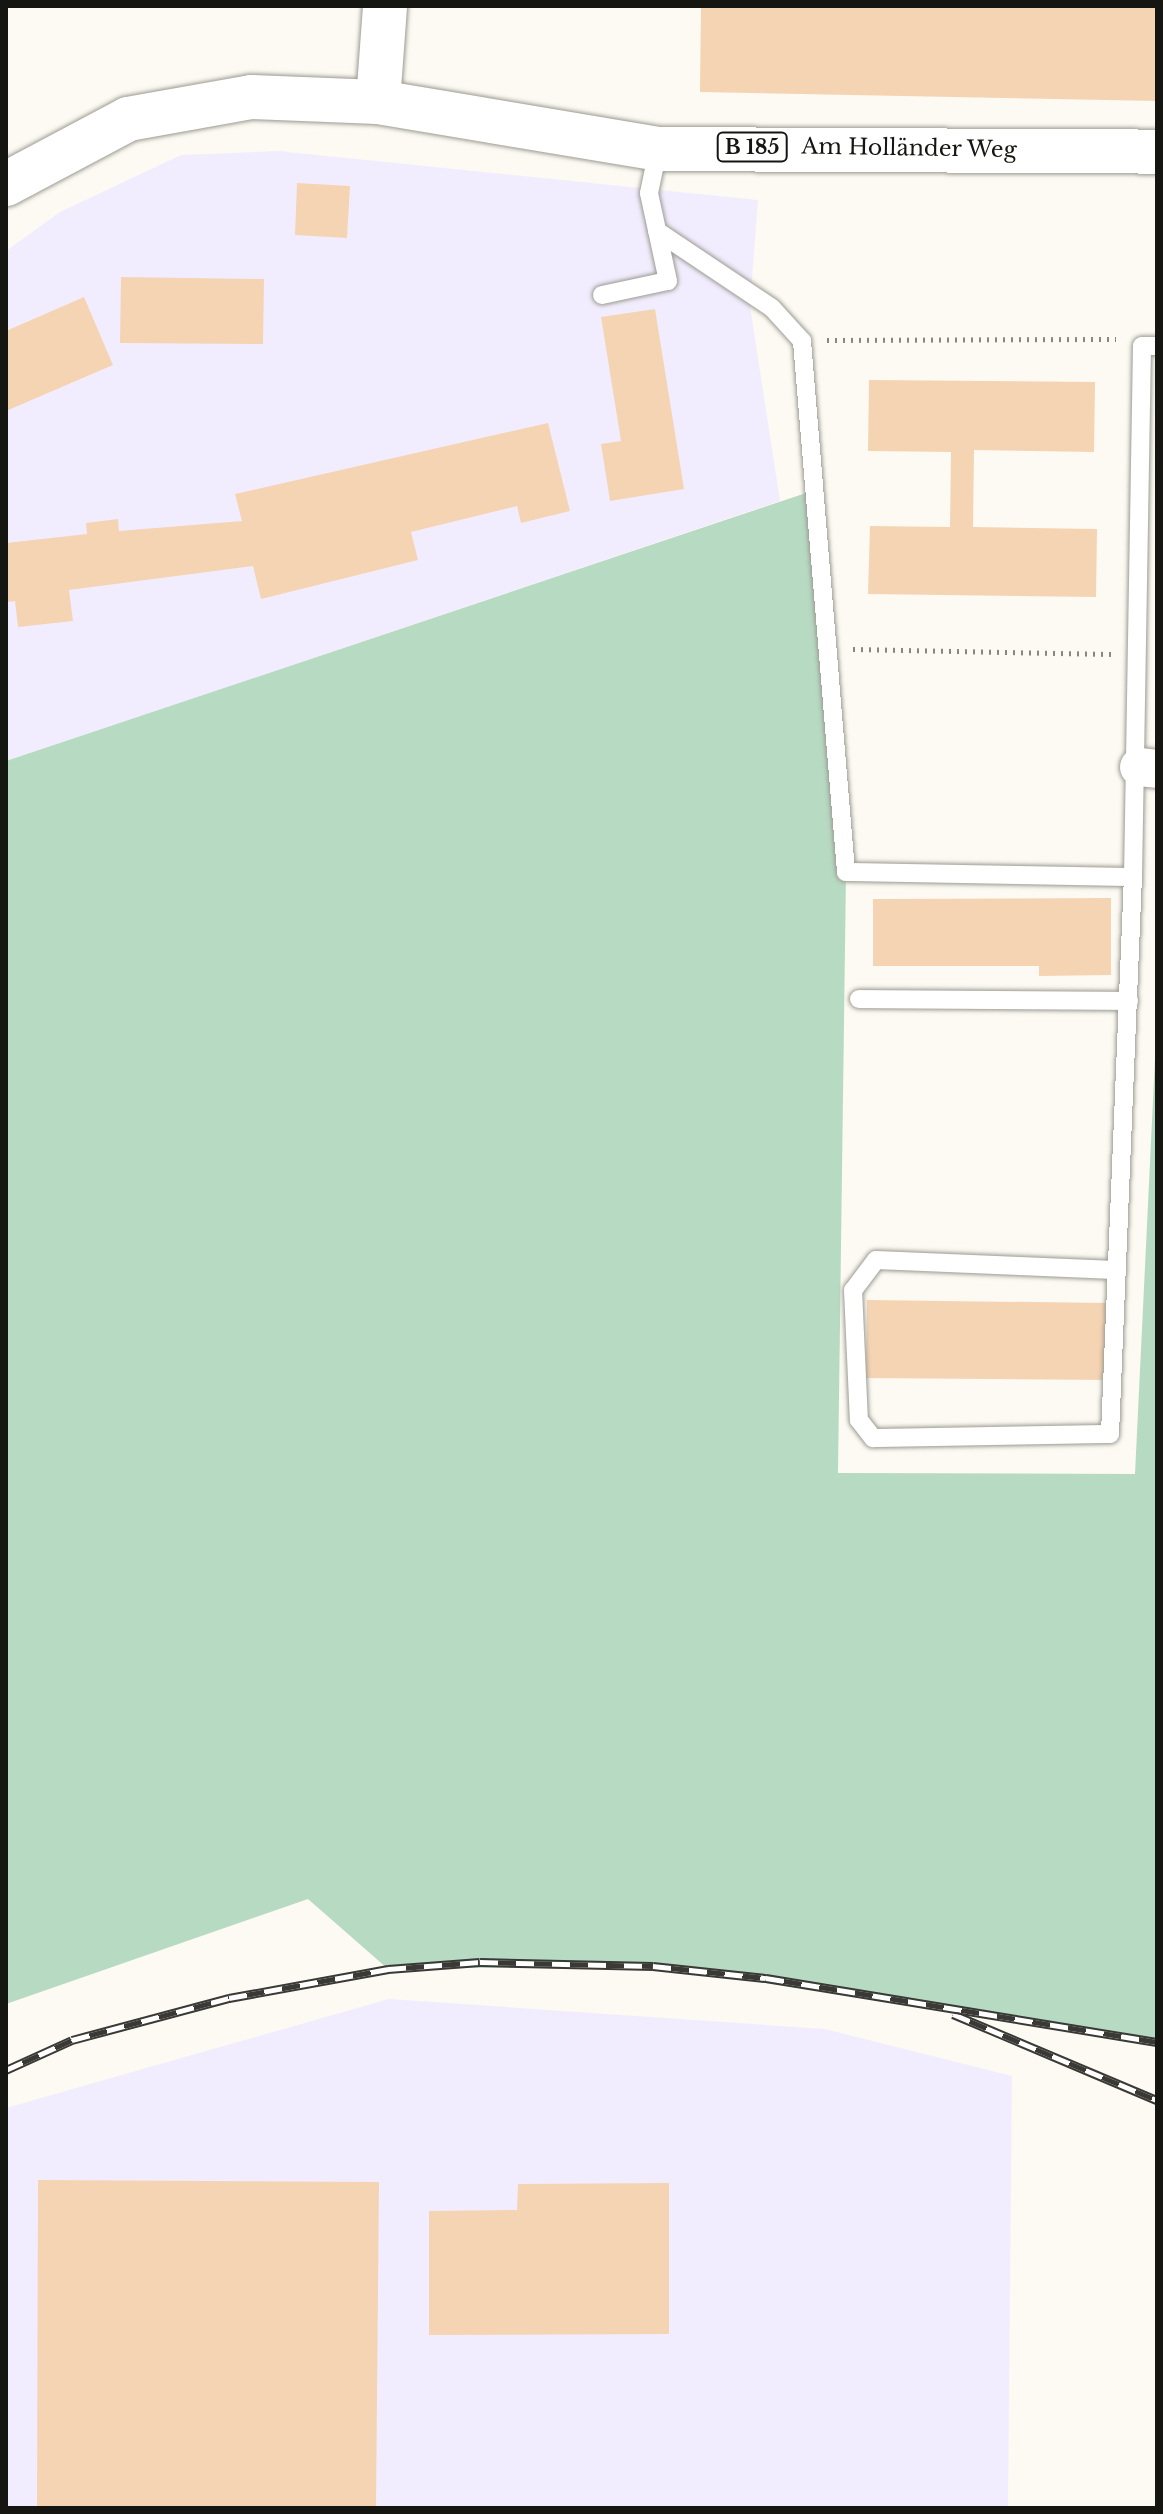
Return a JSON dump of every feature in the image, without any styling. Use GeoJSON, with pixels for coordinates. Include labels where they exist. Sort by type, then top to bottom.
{"type":"FeatureCollection","features":[{"type":"Feature","properties":{"kind":"main road"},"geometry":{"type":"LineString","coordinates":[[378,102],[385,6]]}},
{"type":"Feature","properties":{"kind":"main road","name":"B 185"},"geometry":{"type":"LineString","coordinates":[[6,184],[128,119],[172,109],[252,97],[378,102]]}},
{"type":"Feature","properties":{"kind":"main road","name":"Am Holländer Weg"},"geometry":{"type":"LineString","coordinates":[[378,102],[658,149],[1157,152]]}},
{"type":"Feature","properties":{"kind":"lane"},"geometry":{"type":"LineString","coordinates":[[602,295],[668,281],[649,193],[658,149]]}},
{"type":"Feature","properties":{"kind":"lane"},"geometry":{"type":"LineString","coordinates":[[657,231],[772,308],[802,341],[846,872],[1133,877]]}},
{"type":"Feature","properties":{"kind":"lane"},"geometry":{"type":"LineString","coordinates":[[1115,1270],[876,1260],[853,1290],[859,1420],[873,1438],[1110,1434],[1133,877],[1148,768],[1140,655],[1149,346]]}},
{"type":"Feature","properties":{"kind":"lane"},"geometry":{"type":"LineString","coordinates":[[859,999],[1129,1001]]}},
{"type":"Feature","properties":{"kind":"path"},"geometry":{"type":"LineString","coordinates":[[802,341],[1098,334],[1149,346]]}},
{"type":"Feature","properties":{"kind":"path"},"geometry":{"type":"LineString","coordinates":[[828,648],[1140,655]]}},
{"type":"Feature","properties":{"kind":"shaded area"},"geometry":{"type":"Polygon","coordinates":[[[278,151],[758,200],[750,306],[780,501],[6,761],[6,251],[60,212],[181,155],[278,151]]]}},
{"type":"Feature","properties":{"kind":"shaded area"},"geometry":{"type":"Polygon","coordinates":[[[389,1999],[825,2029],[1012,2076],[1008,2508],[6,2508],[6,2108],[389,1999]]]}},
{"type":"Feature","properties":{"kind":"green space"},"geometry":{"type":"Polygon","coordinates":[[[815,490],[846,872],[838,1473],[1135,1474],[1157,1017],[1157,2042],[653,1966],[388,1969],[308,1899],[6,2004],[6,761],[815,490]]]}},
{"type":"Feature","properties":{"kind":"building"},"geometry":{"type":"Polygon","coordinates":[[[701,6],[1157,6],[1157,101],[700,92],[701,6]]]}},
{"type":"Feature","properties":{"kind":"building"},"geometry":{"type":"Polygon","coordinates":[[[297,183],[350,186],[347,238],[295,235],[297,183]]]}},
{"type":"Feature","properties":{"kind":"building"},"geometry":{"type":"Polygon","coordinates":[[[121,277],[264,279],[263,344],[120,343],[121,277]]]}},
{"type":"Feature","properties":{"kind":"building"},"geometry":{"type":"Polygon","coordinates":[[[84,297],[113,365],[6,411],[6,331],[84,297]]]}},
{"type":"Feature","properties":{"kind":"building"},"geometry":{"type":"Polygon","coordinates":[[[655,309],[684,489],[610,501],[601,444],[621,441],[601,317],[655,309]]]}},
{"type":"Feature","properties":{"kind":"building"},"geometry":{"type":"Polygon","coordinates":[[[869,380],[1095,382],[1094,452],[974,450],[973,527],[1097,529],[1096,597],[868,594],[870,526],[950,527],[951,452],[868,451],[869,380]]]}},
{"type":"Feature","properties":{"kind":"building"},"geometry":{"type":"Polygon","coordinates":[[[548,423],[570,511],[521,523],[517,506],[411,532],[418,560],[261,599],[253,566],[69,590],[73,621],[18,627],[15,601],[8,602],[6,543],[87,534],[86,523],[118,519],[119,531],[242,521],[235,494],[548,423]]]}},
{"type":"Feature","properties":{"kind":"building"},"geometry":{"type":"Polygon","coordinates":[[[1111,898],[1111,975],[1039,976],[1039,966],[873,966],[873,899],[1111,898]]]}},
{"type":"Feature","properties":{"kind":"building"},"geometry":{"type":"Polygon","coordinates":[[[867,1300],[1108,1303],[1108,1380],[866,1378],[867,1300]]]}},
{"type":"Feature","properties":{"kind":"building"},"geometry":{"type":"Polygon","coordinates":[[[38,2180],[379,2182],[376,2508],[37,2508],[38,2180]]]}},
{"type":"Feature","properties":{"kind":"building"},"geometry":{"type":"Polygon","coordinates":[[[669,2183],[669,2334],[429,2335],[429,2211],[517,2210],[518,2184],[669,2183]]]}},
{"type":"Feature","properties":{"kind":"railway"},"geometry":{"type":"LineString","coordinates":[[6,2070],[72,2040],[229,1998],[388,1969],[480,1962],[653,1966],[766,1978],[1157,2042]]}},
{"type":"Feature","properties":{"kind":"railway"},"geometry":{"type":"LineString","coordinates":[[953,2014],[1157,2100]]}}]}
